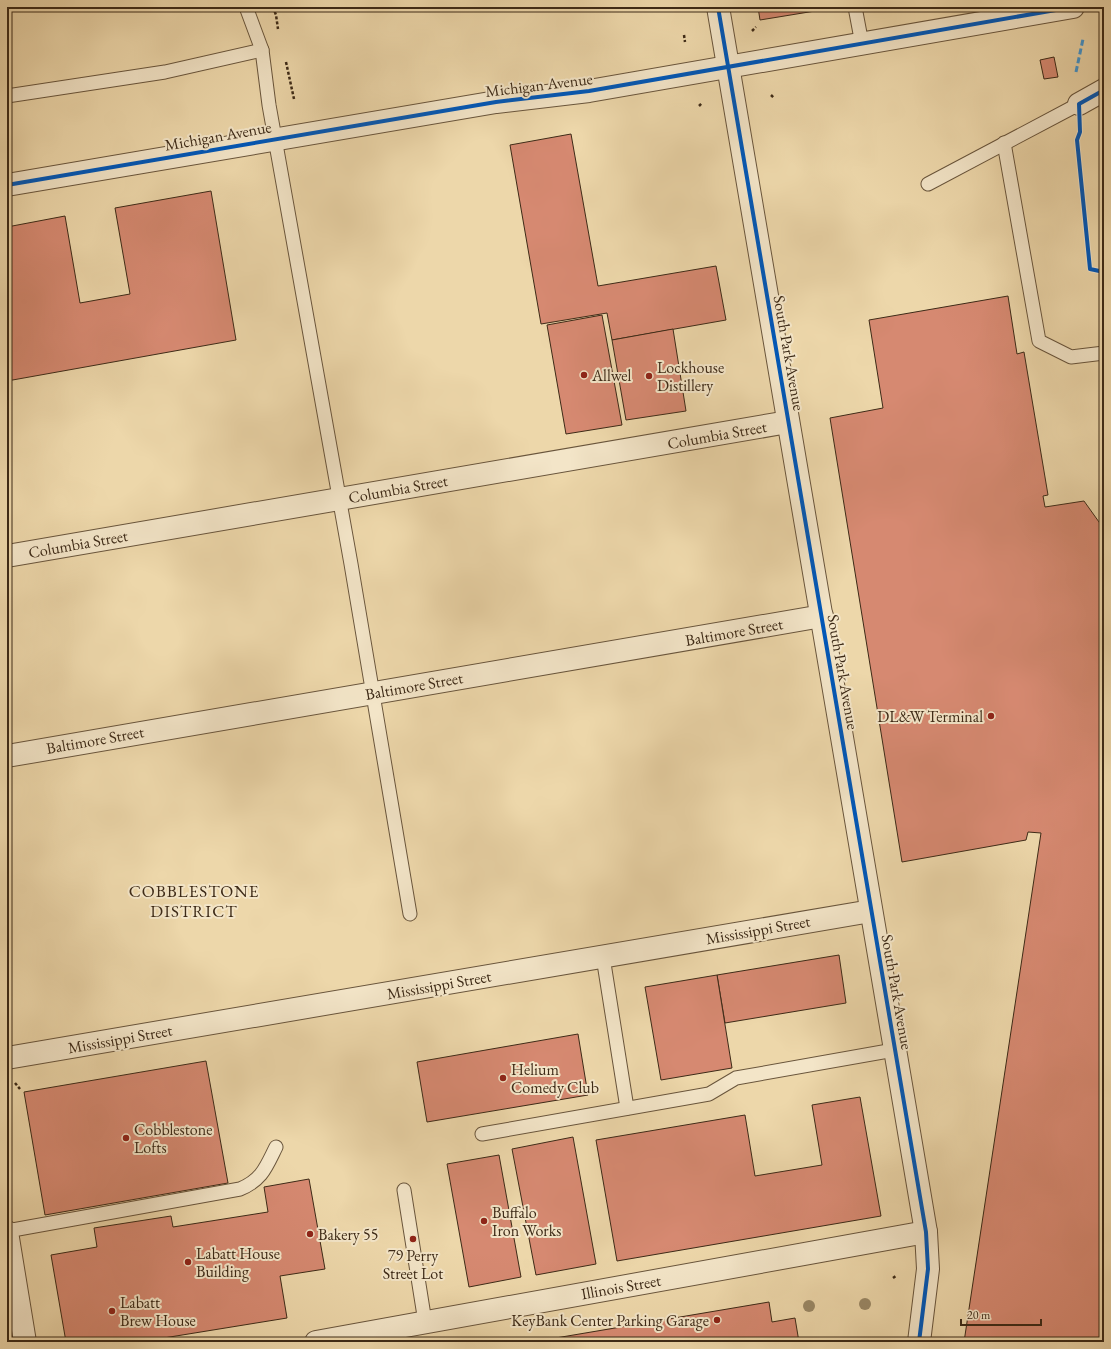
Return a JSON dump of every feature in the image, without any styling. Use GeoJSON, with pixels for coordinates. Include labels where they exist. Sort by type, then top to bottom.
{"type":"FeatureCollection","features":[{"type":"Feature","properties":{"kind":"street","name":"South Park Avenue"},"geometry":{"type":"LineString","coordinates":[[718,7],[926,1232],[928,1269],[919,1342]]}},
{"type":"Feature","properties":{"kind":"street","name":"Michigan Avenue"},"geometry":{"type":"LineString","coordinates":[[7,185],[496,102],[589,91],[862,44],[1003,12],[1073,7]]}},
{"type":"Feature","properties":{"kind":"street"},"geometry":{"type":"LineString","coordinates":[[1078,104],[1104,90]]}},
{"type":"Feature","properties":{"kind":"street","name":"Columbia Street"},"geometry":{"type":"LineString","coordinates":[[7,556],[788,422]]}},
{"type":"Feature","properties":{"kind":"street","name":"Baltimore Street"},"geometry":{"type":"LineString","coordinates":[[7,756],[822,616]]}},
{"type":"Feature","properties":{"kind":"street","name":"Mississippi Street"},"geometry":{"type":"LineString","coordinates":[[7,1058],[871,911]]}},
{"type":"Feature","properties":{"kind":"street"},"geometry":{"type":"LineString","coordinates":[[7,1232],[25,1342]]}},
{"type":"Feature","properties":{"kind":"street","name":"Illinois Street"},"geometry":{"type":"LineString","coordinates":[[316,1342],[926,1232]]}},
{"type":"Feature","properties":{"kind":"lane"},"geometry":{"type":"LineString","coordinates":[[246,7],[262,50],[269,105],[340,499],[410,914]]}},
{"type":"Feature","properties":{"kind":"lane"},"geometry":{"type":"LineString","coordinates":[[855,7],[862,44]]}},
{"type":"Feature","properties":{"kind":"lane"},"geometry":{"type":"LineString","coordinates":[[7,96],[165,72],[262,50]]}},
{"type":"Feature","properties":{"kind":"lane"},"geometry":{"type":"LineString","coordinates":[[928,184],[1078,104]]}},
{"type":"Feature","properties":{"kind":"lane"},"geometry":{"type":"LineString","coordinates":[[1004,143],[1039,341],[1071,357],[1104,353]]}},
{"type":"Feature","properties":{"kind":"lane"},"geometry":{"type":"LineString","coordinates":[[603,957],[627,1108]]}},
{"type":"Feature","properties":{"kind":"lane"},"geometry":{"type":"LineString","coordinates":[[482,1134],[709,1094],[736,1078],[894,1050]]}},
{"type":"Feature","properties":{"kind":"lane"},"geometry":{"type":"LineString","coordinates":[[7,1232],[240,1189],[249,1186],[260,1177],[276,1147]]}},
{"type":"Feature","properties":{"kind":"lane"},"geometry":{"type":"LineString","coordinates":[[404,1190],[425,1322]]}},
{"type":"Feature","properties":{"kind":"path"},"geometry":{"type":"LineString","coordinates":[[273,7],[278,29]]}},
{"type":"Feature","properties":{"kind":"path"},"geometry":{"type":"LineString","coordinates":[[752,31],[756,26]]}},
{"type":"Feature","properties":{"kind":"path"},"geometry":{"type":"LineString","coordinates":[[684,34],[685,42]]}},
{"type":"Feature","properties":{"kind":"path"},"geometry":{"type":"LineString","coordinates":[[286,62],[294,99]]}},
{"type":"Feature","properties":{"kind":"path"},"geometry":{"type":"LineString","coordinates":[[771,95],[774,98]]}},
{"type":"Feature","properties":{"kind":"path"},"geometry":{"type":"LineString","coordinates":[[699,106],[702,103]]}},
{"type":"Feature","properties":{"kind":"path"},"geometry":{"type":"LineString","coordinates":[[7,1030],[11,1024]]}},
{"type":"Feature","properties":{"kind":"path"},"geometry":{"type":"LineString","coordinates":[[15,1084],[20,1089]]}},
{"type":"Feature","properties":{"kind":"path"},"geometry":{"type":"LineString","coordinates":[[893,1278],[897,1275]]}},
{"type":"Feature","properties":{"kind":"building"},"geometry":{"type":"Polygon","coordinates":[[[758,7],[815,7],[815,11],[760,20],[758,7]]]}},
{"type":"Feature","properties":{"kind":"building"},"geometry":{"type":"Polygon","coordinates":[[[1054,57],[1058,77],[1044,79],[1040,60],[1054,57]]]}},
{"type":"Feature","properties":{"kind":"building"},"geometry":{"type":"Polygon","coordinates":[[[571,134],[598,286],[716,266],[726,320],[612,340],[607,313],[541,324],[510,145],[571,134]]]}},
{"type":"Feature","properties":{"kind":"building"},"geometry":{"type":"Polygon","coordinates":[[[211,191],[236,340],[7,381],[7,227],[65,216],[80,303],[130,294],[115,208],[211,191]]]}},
{"type":"Feature","properties":{"kind":"building","name":"DL&W Terminal"},"geometry":{"type":"Polygon","coordinates":[[[1008,296],[1017,354],[1024,352],[1048,495],[1043,496],[1045,507],[1084,501],[1104,529],[1104,579],[1101,595],[1104,601],[1104,1342],[964,1342],[1041,833],[1028,832],[1026,840],[902,862],[830,418],[883,408],[869,320],[1008,296]]]}},
{"type":"Feature","properties":{"kind":"building","name":"Allwel"},"geometry":{"type":"Polygon","coordinates":[[[602,315],[622,425],[566,434],[547,325],[602,315]]]}},
{"type":"Feature","properties":{"kind":"building","name":"Lockhouse Distillery"},"geometry":{"type":"Polygon","coordinates":[[[673,329],[686,411],[626,420],[612,340],[673,329]]]}},
{"type":"Feature","properties":{"kind":"building"},"geometry":{"type":"Polygon","coordinates":[[[839,955],[846,1003],[725,1023],[717,975],[839,955]]]}},
{"type":"Feature","properties":{"kind":"building"},"geometry":{"type":"Polygon","coordinates":[[[717,975],[732,1068],[661,1080],[645,987],[717,975]]]}},
{"type":"Feature","properties":{"kind":"building","name":"Helium Comedy Club"},"geometry":{"type":"Polygon","coordinates":[[[578,1034],[588,1095],[427,1122],[417,1062],[578,1034]]]}},
{"type":"Feature","properties":{"kind":"building","name":"Cobblestone Lofts"},"geometry":{"type":"Polygon","coordinates":[[[206,1061],[228,1183],[45,1215],[24,1092],[206,1061]]]}},
{"type":"Feature","properties":{"kind":"building"},"geometry":{"type":"Polygon","coordinates":[[[860,1097],[881,1216],[617,1261],[596,1140],[745,1115],[755,1176],[822,1165],[812,1105],[860,1097]]]}},
{"type":"Feature","properties":{"kind":"building"},"geometry":{"type":"Polygon","coordinates":[[[573,1137],[596,1264],[536,1275],[512,1149],[573,1137]]]}},
{"type":"Feature","properties":{"kind":"building","name":"Buffalo Iron Works"},"geometry":{"type":"Polygon","coordinates":[[[499,1155],[521,1277],[469,1287],[447,1164],[499,1155]]]}},
{"type":"Feature","properties":{"kind":"building","name":"Labatt House Building"},"geometry":{"type":"Polygon","coordinates":[[[309,1179],[325,1269],[280,1276],[287,1318],[139,1342],[66,1342],[51,1255],[97,1247],[94,1228],[171,1216],[173,1227],[268,1212],[264,1187],[309,1179]]]}},
{"type":"Feature","properties":{"kind":"building","name":"KeyBank Center Parking Garage"},"geometry":{"type":"Polygon","coordinates":[[[769,1302],[772,1322],[795,1318],[799,1342],[532,1342],[769,1302]]]}},
{"type":"Feature","properties":{"kind":"marked path"},"geometry":{"type":"LineString","coordinates":[[1076,72],[1083,39],[1085,38]]}},
{"type":"Feature","properties":{"kind":"cycle path"},"geometry":{"type":"LineString","coordinates":[[718,7],[926,1232],[928,1269],[919,1342]]}},
{"type":"Feature","properties":{"kind":"cycle path"},"geometry":{"type":"LineString","coordinates":[[7,185],[496,102],[589,91],[1073,7]]}},
{"type":"Feature","properties":{"kind":"cycle path"},"geometry":{"type":"LineString","coordinates":[[1104,90],[1079,104],[1080,132],[1077,140],[1090,269],[1104,272]]}},
{"type":"Feature","properties":{"kind":"place","name":"Allwel"},"geometry":{"type":"Point","coordinates":[584,375]}},
{"type":"Feature","properties":{"kind":"place","name":"Lockhouse Distillery"},"geometry":{"type":"Point","coordinates":[649,376]}},
{"type":"Feature","properties":{"kind":"place","name":"DL&W Terminal"},"geometry":{"type":"Point","coordinates":[991,716]}},
{"type":"Feature","properties":{"kind":"place","name":"Helium Comedy Club"},"geometry":{"type":"Point","coordinates":[503,1078]}},
{"type":"Feature","properties":{"kind":"place","name":"Cobblestone Lofts"},"geometry":{"type":"Point","coordinates":[126,1138]}},
{"type":"Feature","properties":{"kind":"place","name":"Buffalo Iron Works"},"geometry":{"type":"Point","coordinates":[484,1221]}},
{"type":"Feature","properties":{"kind":"place","name":"Bakery 55"},"geometry":{"type":"Point","coordinates":[310,1234]}},
{"type":"Feature","properties":{"kind":"place","name":"79 Perry Street Lot"},"geometry":{"type":"Point","coordinates":[413,1239]}},
{"type":"Feature","properties":{"kind":"place","name":"Labatt House Building"},"geometry":{"type":"Point","coordinates":[188,1262]}},
{"type":"Feature","properties":{"kind":"place","name":"Labatt Brew House"},"geometry":{"type":"Point","coordinates":[112,1311]}},
{"type":"Feature","properties":{"kind":"place","name":"KeyBank Center Parking Garage"},"geometry":{"type":"Point","coordinates":[717,1320]}},
{"type":"Feature","properties":{"kind":"district","name":"COBBLESTONE DISTRICT"},"geometry":{"type":"Point","coordinates":[194,901]}}]}
